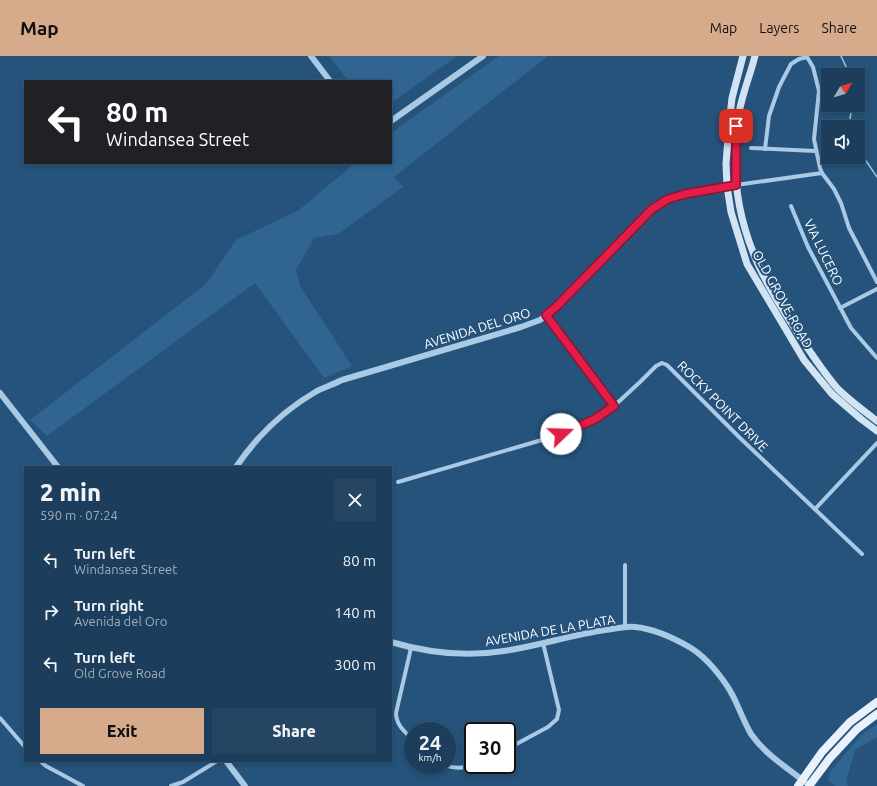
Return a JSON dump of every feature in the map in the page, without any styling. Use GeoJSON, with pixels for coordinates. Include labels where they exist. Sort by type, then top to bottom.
{"type":"FeatureCollection","features":[{"type":"Feature","properties":{"kind":"main road","name":"OLD GROVE ROAD"},"geometry":{"type":"LineString","coordinates":[[744,56],[732,98],[728,125],[726,164],[727,186],[736,233],[747,264],[804,360],[832,394],[877,431]]}},
{"type":"Feature","properties":{"kind":"main road","name":"OLD GROVE ROAD"},"geometry":{"type":"LineString","coordinates":[[755,56],[750,78],[741,99],[736,126],[736,185],[746,231],[753,252],[784,312],[812,356],[838,389],[877,421]]}},
{"type":"Feature","properties":{"kind":"main road"},"geometry":{"type":"LineString","coordinates":[[800,782],[822,752],[850,722],[877,702]]}},
{"type":"Feature","properties":{"kind":"main road"},"geometry":{"type":"LineString","coordinates":[[810,786],[830,758],[856,730],[877,714]]}},
{"type":"Feature","properties":{"kind":"street"},"geometry":{"type":"LineString","coordinates":[[311,56],[329,80]]}},
{"type":"Feature","properties":{"kind":"street"},"geometry":{"type":"LineString","coordinates":[[392,120],[483,56]]}},
{"type":"Feature","properties":{"kind":"street"},"geometry":{"type":"LineString","coordinates":[[764,148],[769,116],[778,87],[791,64],[799,59],[807,57],[815,72],[819,91],[814,139],[815,151],[822,173],[834,189],[841,203],[849,228],[877,282]]}},
{"type":"Feature","properties":{"kind":"street"},"geometry":{"type":"LineString","coordinates":[[751,148],[815,151]]}},
{"type":"Feature","properties":{"kind":"street"},"geometry":{"type":"LineString","coordinates":[[736,185],[822,173]]}},
{"type":"Feature","properties":{"kind":"street","name":"AVENIDA DEL ORO"},"geometry":{"type":"LineString","coordinates":[[237,466],[248,449],[270,425],[304,399],[318,391],[342,380],[522,327],[540,320],[556,307],[652,209],[668,199],[685,194],[736,185]]}},
{"type":"Feature","properties":{"kind":"street","name":"VIA LUCERO"},"geometry":{"type":"LineString","coordinates":[[791,206],[808,247],[851,328],[877,358]]}},
{"type":"Feature","properties":{"kind":"street"},"geometry":{"type":"LineString","coordinates":[[840,308],[877,288]]}},
{"type":"Feature","properties":{"kind":"street"},"geometry":{"type":"LineString","coordinates":[[546,315],[614,406]]}},
{"type":"Feature","properties":{"kind":"street","name":"ROCKY POINT DRIVE"},"geometry":{"type":"LineString","coordinates":[[398,482],[570,430],[595,419],[614,406],[656,366],[662,363],[667,365],[862,554]]}},
{"type":"Feature","properties":{"kind":"street"},"geometry":{"type":"LineString","coordinates":[[0,393],[57,466]]}},
{"type":"Feature","properties":{"kind":"street"},"geometry":{"type":"LineString","coordinates":[[815,509],[877,443]]}},
{"type":"Feature","properties":{"kind":"street"},"geometry":{"type":"LineString","coordinates":[[625,565],[625,627]]}},
{"type":"Feature","properties":{"kind":"street","name":"AVENIDA DE LA PLATA"},"geometry":{"type":"LineString","coordinates":[[392,642],[411,648],[443,653],[476,654],[505,651],[580,634],[625,627],[648,630],[671,637],[693,649],[710,664],[731,693],[752,735],[766,751],[800,782],[810,786]]}},
{"type":"Feature","properties":{"kind":"street"},"geometry":{"type":"LineString","coordinates":[[516,744],[548,728],[557,719],[559,710],[543,643]]}},
{"type":"Feature","properties":{"kind":"street"},"geometry":{"type":"LineString","coordinates":[[404,730],[396,720],[396,714],[411,648]]}},
{"type":"Feature","properties":{"kind":"street"},"geometry":{"type":"LineString","coordinates":[[0,718],[24,746]]}},
{"type":"Feature","properties":{"kind":"street"},"geometry":{"type":"LineString","coordinates":[[41,762],[83,786]]}},
{"type":"Feature","properties":{"kind":"street"},"geometry":{"type":"LineString","coordinates":[[171,786],[183,782],[215,762]]}},
{"type":"Feature","properties":{"kind":"street"},"geometry":{"type":"LineString","coordinates":[[227,762],[245,786]]}},
{"type":"Feature","properties":{"kind":"shaded area"},"geometry":{"type":"Polygon","coordinates":[[[329,56],[457,56],[392,102],[392,80],[348,80],[329,56]]]}},
{"type":"Feature","properties":{"kind":"shaded area"},"geometry":{"type":"Polygon","coordinates":[[[499,56],[548,56],[394,177],[403,187],[338,234],[314,238],[296,270],[300,286],[352,366],[324,378],[255,283],[47,436],[30,420],[206,284],[236,240],[299,210],[354,164],[392,164],[392,132],[499,56]]]}},
{"type":"Feature","properties":{"kind":"shaded area"},"geometry":{"type":"Polygon","coordinates":[[[877,724],[877,737],[855,750],[846,781],[848,786],[835,786],[828,780],[830,772],[861,735],[877,724]]]}},
{"type":"Feature","properties":{"kind":"waterway"},"geometry":{"type":"LineString","coordinates":[[841,56],[847,68]]}},
{"type":"Feature","properties":{"kind":"waterway"},"geometry":{"type":"LineString","coordinates":[[850,120],[851,112]]}},
{"type":"Feature","properties":{"kind":"waterway"},"geometry":{"type":"LineString","coordinates":[[865,159],[877,177]]}},
{"type":"Feature","properties":{"kind":"route"},"geometry":{"type":"LineString","coordinates":[[561,434],[595,419],[614,406],[546,315],[556,307],[652,209],[668,199],[685,194],[736,185],[736,126]]}}]}
